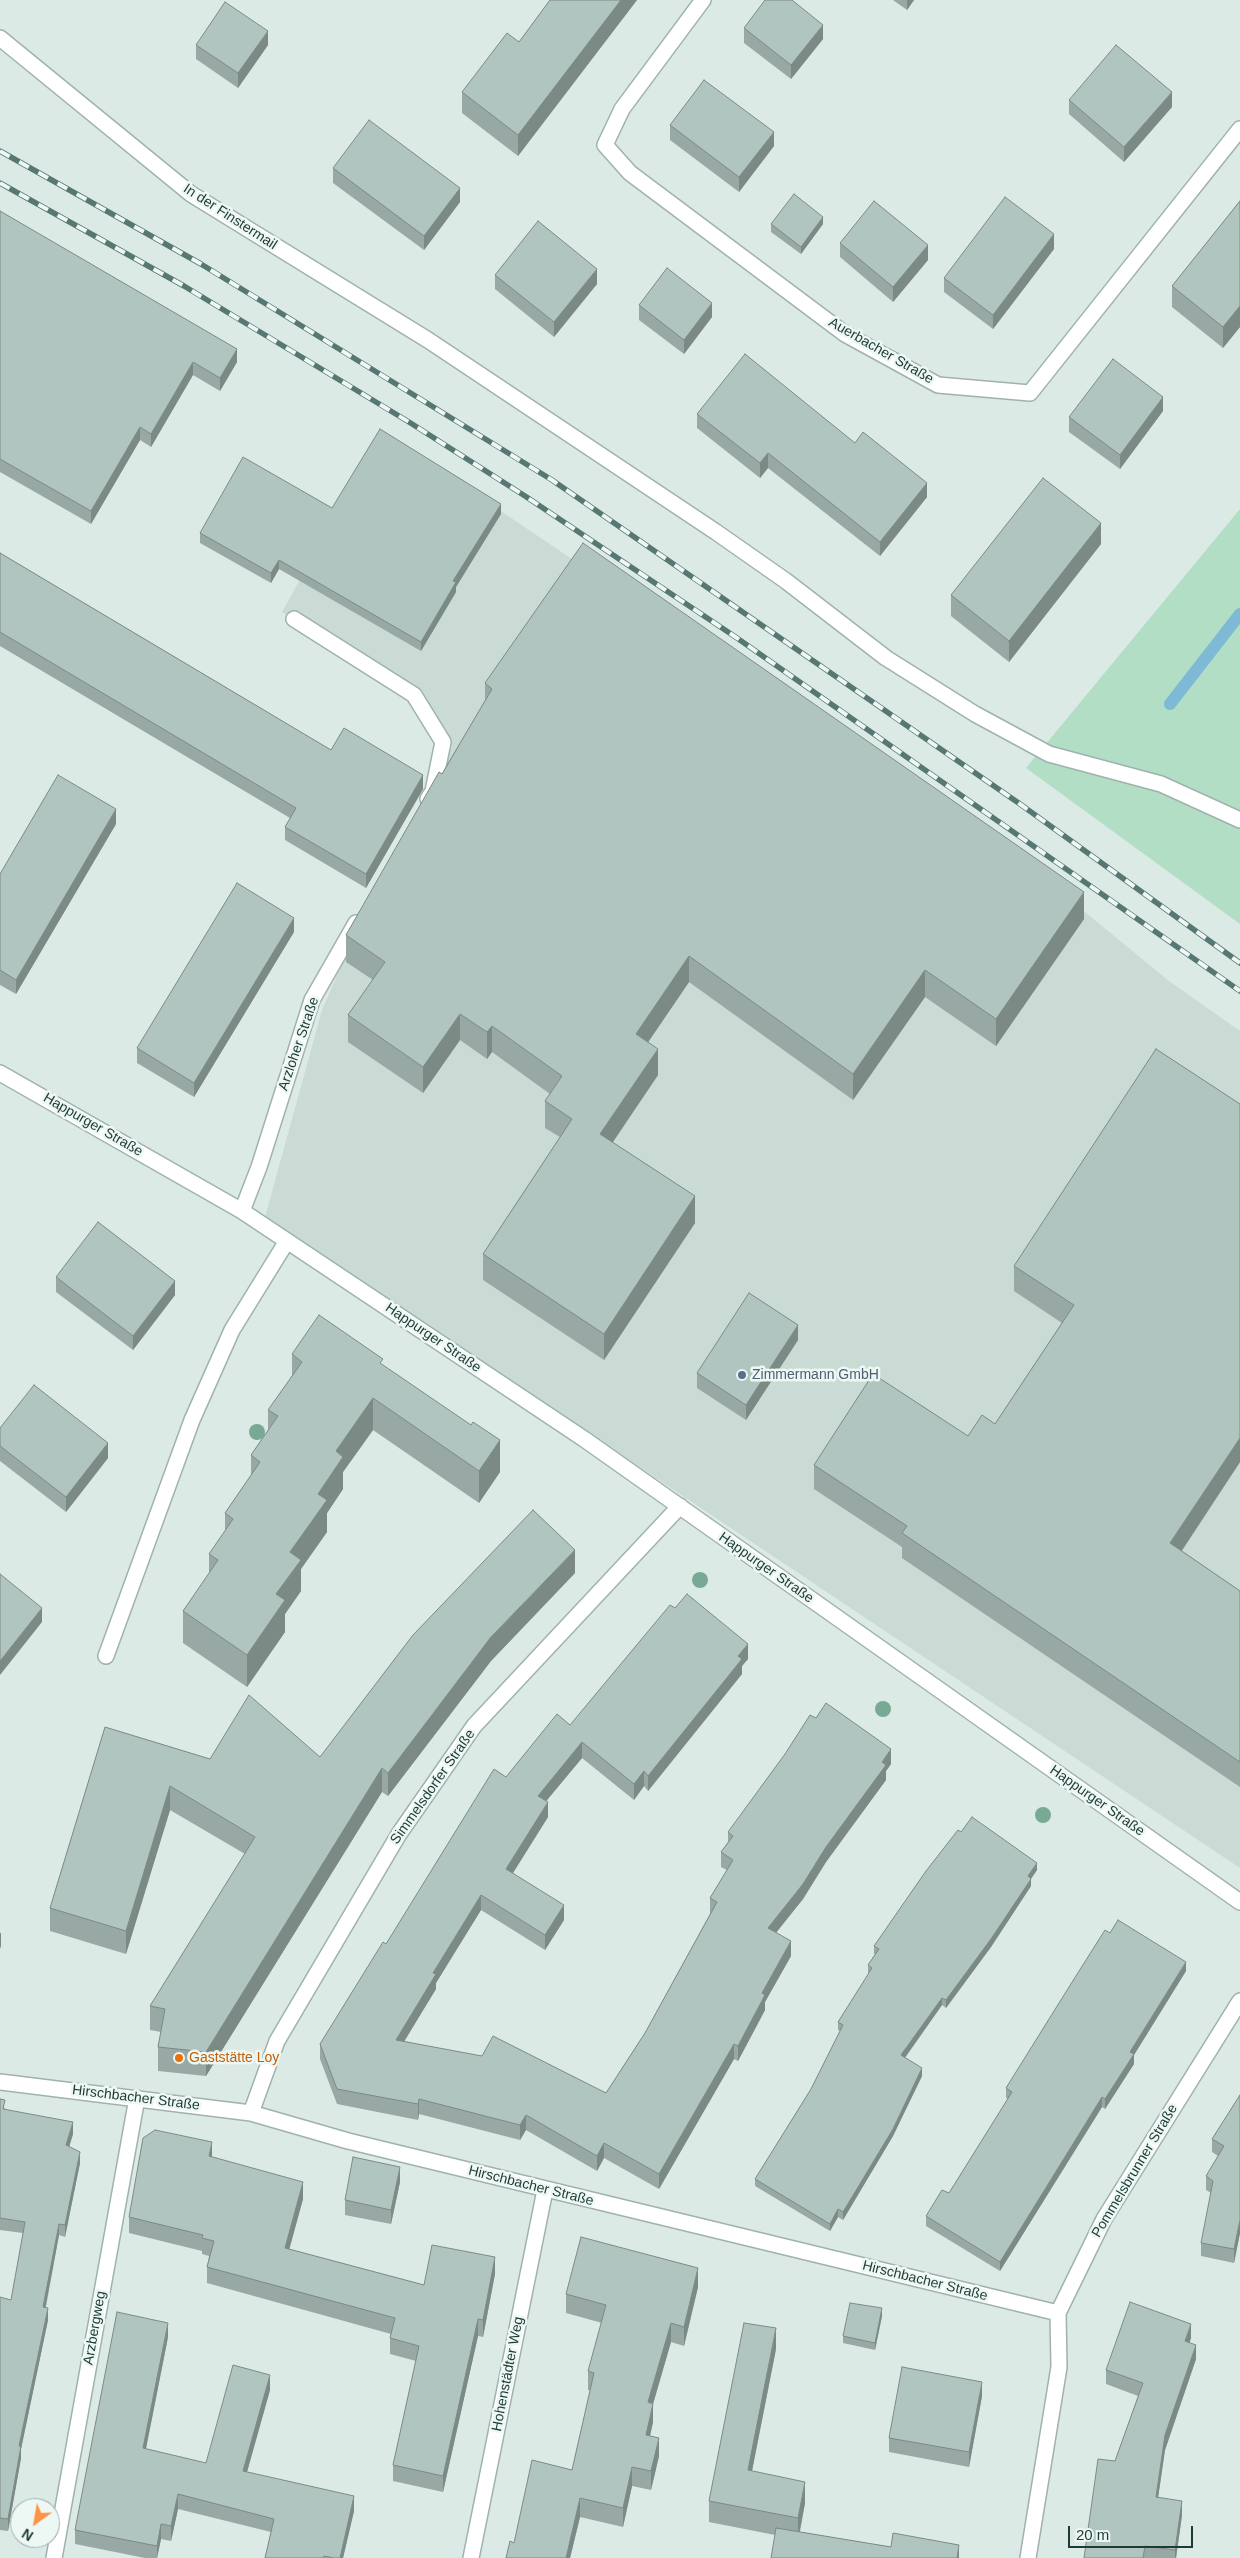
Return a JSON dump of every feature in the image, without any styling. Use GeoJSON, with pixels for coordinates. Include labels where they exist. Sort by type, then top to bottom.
{"type":"FeatureCollection","features":[{"type":"Feature","properties":{"kind":"street","name":"Auerbacher Straße"},"geometry":{"type":"LineString","coordinates":[[703,0],[622,109],[605,145],[630,173],[845,334],[938,385],[1030,392],[1240,129]]}},
{"type":"Feature","properties":{"kind":"street","name":"In der Finstermail"},"geometry":{"type":"LineString","coordinates":[[0,38],[191,194],[428,340],[716,532],[786,581],[886,658],[975,714],[1049,754],[1161,784],[1240,820]]}},
{"type":"Feature","properties":{"kind":"street"},"geometry":{"type":"LineString","coordinates":[[294,619],[414,695],[443,742],[432,791],[418,816]]}},
{"type":"Feature","properties":{"kind":"street","name":"Arzloher Straße"},"geometry":{"type":"LineString","coordinates":[[242,1210],[259,1167],[312,1000],[366,906]]}},
{"type":"Feature","properties":{"kind":"street","name":"Happurger Straße"},"geometry":{"type":"LineString","coordinates":[[0,1072],[242,1210],[584,1439],[1240,1902]]}},
{"type":"Feature","properties":{"kind":"street"},"geometry":{"type":"LineString","coordinates":[[106,1656],[192,1420],[232,1330],[287,1241]]}},
{"type":"Feature","properties":{"kind":"street","name":"Simmelsdorfer Straße"},"geometry":{"type":"LineString","coordinates":[[252,2113],[277,2041],[399,1834],[474,1726],[680,1506]]}},
{"type":"Feature","properties":{"kind":"street","name":"Pommelsbrunner Straße"},"geometry":{"type":"LineString","coordinates":[[1028,2558],[1060,2367],[1058,2313],[1104,2219],[1240,2001]]}},
{"type":"Feature","properties":{"kind":"street","name":"Hirschbacher Straße"},"geometry":{"type":"LineString","coordinates":[[0,2082],[252,2113],[348,2141],[545,2190],[1058,2313]]}},
{"type":"Feature","properties":{"kind":"street","name":"Arzbergweg"},"geometry":{"type":"LineString","coordinates":[[54,2558],[137,2098]]}},
{"type":"Feature","properties":{"kind":"street","name":"Hohenstädter Weg"},"geometry":{"type":"LineString","coordinates":[[470,2558],[545,2190]]}},
{"type":"Feature","properties":{"kind":"shaded area"},"geometry":{"type":"Polygon","coordinates":[[[382,431],[1035,871],[1169,981],[1240,1031],[1240,1868],[265,1217],[322,1010],[342,964],[452,747],[419,693],[282,612],[382,431]]]}},
{"type":"Feature","properties":{"kind":"green space"},"geometry":{"type":"Polygon","coordinates":[[[1240,509],[1240,924],[1026,768],[1240,509]]]}},
{"type":"Feature","properties":{"kind":"building"},"geometry":{"type":"Polygon","coordinates":[[[550,0],[621,0],[518,135],[462,92],[507,33],[519,42],[550,0]]]}},
{"type":"Feature","properties":{"kind":"building"},"geometry":{"type":"Polygon","coordinates":[[[765,0],[792,0],[823,25],[791,65],[744,28],[765,0]]]}},
{"type":"Feature","properties":{"kind":"building"},"geometry":{"type":"Polygon","coordinates":[[[225,2],[268,31],[238,73],[196,45],[225,2]]]}},
{"type":"Feature","properties":{"kind":"building"},"geometry":{"type":"Polygon","coordinates":[[[1116,45],[1172,92],[1124,147],[1069,100],[1116,45]]]}},
{"type":"Feature","properties":{"kind":"building"},"geometry":{"type":"Polygon","coordinates":[[[704,80],[774,132],[739,177],[670,125],[704,80]]]}},
{"type":"Feature","properties":{"kind":"building"},"geometry":{"type":"Polygon","coordinates":[[[369,120],[460,188],[424,236],[333,168],[369,120]]]}},
{"type":"Feature","properties":{"kind":"building"},"geometry":{"type":"Polygon","coordinates":[[[794,194],[823,217],[801,247],[771,224],[794,194]]]}},
{"type":"Feature","properties":{"kind":"building"},"geometry":{"type":"Polygon","coordinates":[[[1005,197],[1054,234],[993,315],[944,278],[1005,197]]]}},
{"type":"Feature","properties":{"kind":"building"},"geometry":{"type":"Polygon","coordinates":[[[874,201],[928,245],[893,287],[840,243],[874,201]]]}},
{"type":"Feature","properties":{"kind":"building"},"geometry":{"type":"Polygon","coordinates":[[[1240,201],[1240,306],[1223,327],[1172,286],[1240,201]]]}},
{"type":"Feature","properties":{"kind":"building"},"geometry":{"type":"Polygon","coordinates":[[[0,211],[237,349],[220,378],[193,362],[151,434],[140,427],[91,511],[0,459],[0,211]]]}},
{"type":"Feature","properties":{"kind":"building"},"geometry":{"type":"Polygon","coordinates":[[[538,221],[597,269],[554,322],[495,275],[538,221]]]}},
{"type":"Feature","properties":{"kind":"building"},"geometry":{"type":"Polygon","coordinates":[[[667,268],[712,303],[684,340],[639,305],[667,268]]]}},
{"type":"Feature","properties":{"kind":"building"},"geometry":{"type":"Polygon","coordinates":[[[745,354],[855,443],[863,432],[927,483],[880,542],[768,453],[760,463],[697,414],[745,354]]]}},
{"type":"Feature","properties":{"kind":"building"},"geometry":{"type":"Polygon","coordinates":[[[1113,359],[1163,397],[1120,455],[1069,417],[1113,359]]]}},
{"type":"Feature","properties":{"kind":"building"},"geometry":{"type":"Polygon","coordinates":[[[380,429],[501,504],[453,581],[456,582],[421,642],[279,560],[271,573],[200,533],[243,457],[332,508],[380,429]]]}},
{"type":"Feature","properties":{"kind":"building"},"geometry":{"type":"Polygon","coordinates":[[[1043,478],[1101,523],[1009,641],[951,595],[1043,478]]]}},
{"type":"Feature","properties":{"kind":"building"},"geometry":{"type":"Polygon","coordinates":[[[583,543],[1084,892],[996,1019],[925,970],[853,1074],[689,956],[636,1034],[658,1049],[600,1134],[695,1196],[604,1334],[483,1254],[572,1119],[545,1101],[562,1076],[492,1026],[487,1032],[460,1014],[423,1067],[348,1015],[385,962],[346,935],[439,772],[442,774],[492,689],[485,683],[583,543]]]}},
{"type":"Feature","properties":{"kind":"building"},"geometry":{"type":"Polygon","coordinates":[[[0,553],[331,750],[344,728],[423,775],[366,874],[285,827],[296,808],[0,632],[0,553]]]}},
{"type":"Feature","properties":{"kind":"building"},"geometry":{"type":"Polygon","coordinates":[[[58,775],[116,809],[16,980],[0,970],[0,874],[58,775]]]}},
{"type":"Feature","properties":{"kind":"building"},"geometry":{"type":"Polygon","coordinates":[[[237,883],[294,918],[194,1083],[137,1048],[237,883]]]}},
{"type":"Feature","properties":{"kind":"building"},"geometry":{"type":"Polygon","coordinates":[[[1156,1049],[1240,1104],[1240,1438],[1170,1543],[1240,1591],[1240,1762],[902,1533],[907,1526],[814,1465],[873,1374],[968,1436],[982,1415],[995,1424],[1074,1305],[1014,1266],[1156,1049]]]}},
{"type":"Feature","properties":{"kind":"building"},"geometry":{"type":"Polygon","coordinates":[[[98,1222],[175,1281],[133,1336],[56,1277],[98,1222]]]}},
{"type":"Feature","properties":{"kind":"building"},"geometry":{"type":"Polygon","coordinates":[[[749,1293],[798,1325],[746,1405],[697,1373],[749,1293]]]}},
{"type":"Feature","properties":{"kind":"building"},"geometry":{"type":"Polygon","coordinates":[[[319,1315],[383,1359],[380,1363],[471,1425],[473,1422],[500,1440],[479,1471],[373,1398],[336,1451],[343,1457],[318,1494],[327,1500],[290,1552],[301,1560],[276,1594],[285,1600],[247,1655],[183,1611],[218,1560],[209,1554],[233,1519],[225,1513],[260,1462],[251,1455],[278,1416],[268,1410],[302,1362],[292,1354],[319,1315]]]}},
{"type":"Feature","properties":{"kind":"building"},"geometry":{"type":"Polygon","coordinates":[[[34,1385],[108,1443],[66,1497],[0,1446],[0,1428],[34,1385]]]}},
{"type":"Feature","properties":{"kind":"building"},"geometry":{"type":"Polygon","coordinates":[[[533,1510],[575,1550],[491,1637],[388,1773],[382,1768],[206,2052],[158,2047],[165,2009],[150,2006],[255,1837],[170,1786],[126,1931],[50,1908],[105,1727],[210,1759],[249,1695],[320,1757],[413,1635],[533,1510]]]}},
{"type":"Feature","properties":{"kind":"building"},"geometry":{"type":"Polygon","coordinates":[[[0,1574],[42,1608],[0,1661],[0,1574]]]}},
{"type":"Feature","properties":{"kind":"building"},"geometry":{"type":"Polygon","coordinates":[[[687,1594],[748,1644],[738,1656],[742,1659],[648,1776],[644,1771],[634,1784],[582,1742],[538,1796],[548,1802],[506,1869],[564,1905],[545,1935],[481,1895],[433,1973],[436,1974],[396,2040],[482,2056],[493,2036],[606,2093],[645,2033],[717,1902],[710,1898],[733,1860],[721,1852],[733,1836],[728,1832],[785,1754],[810,1715],[816,1718],[826,1703],[891,1749],[882,1762],[886,1765],[826,1847],[803,1884],[768,1928],[791,1941],[762,1993],[765,1995],[738,2046],[734,2044],[659,2174],[604,2143],[597,2156],[526,2115],[520,2125],[419,2099],[418,2104],[337,2089],[320,2044],[383,1942],[386,1944],[494,1769],[506,1777],[557,1714],[570,1725],[670,1605],[675,1608],[687,1594]]]}},
{"type":"Feature","properties":{"kind":"building"},"geometry":{"type":"Polygon","coordinates":[[[972,1817],[1037,1863],[1028,1876],[1031,1879],[991,1939],[946,2000],[942,1998],[901,2055],[922,2068],[893,2129],[843,2212],[838,2209],[830,2224],[755,2179],[811,2089],[843,2025],[838,2022],[872,1968],[868,1965],[879,1949],[874,1946],[926,1871],[958,1830],[961,1832],[972,1817]]]}},
{"type":"Feature","properties":{"kind":"building"},"geometry":{"type":"Polygon","coordinates":[[[1118,1920],[1186,1962],[1130,2052],[1134,2054],[1105,2099],[1102,2097],[1000,2262],[926,2216],[942,2190],[949,2193],[1012,2092],[1006,2088],[1105,1930],[1110,1933],[1118,1920]]]}},
{"type":"Feature","properties":{"kind":"building"},"geometry":{"type":"Polygon","coordinates":[[[1240,2095],[1240,2220],[1234,2249],[1201,2243],[1213,2181],[1206,2176],[1224,2146],[1212,2139],[1240,2095]]]}},
{"type":"Feature","properties":{"kind":"building"},"geometry":{"type":"Polygon","coordinates":[[[0,2099],[5,2100],[3,2109],[73,2122],[66,2145],[80,2152],[65,2225],[59,2224],[43,2307],[48,2308],[19,2446],[21,2446],[12,2498],[10,2498],[8,2519],[0,2518],[0,2297],[11,2300],[25,2222],[0,2218],[0,2099]]]}},
{"type":"Feature","properties":{"kind":"building"},"geometry":{"type":"Polygon","coordinates":[[[155,2130],[212,2142],[209,2156],[303,2182],[285,2248],[424,2285],[432,2245],[495,2257],[483,2320],[478,2319],[443,2476],[393,2465],[419,2346],[390,2338],[395,2318],[207,2267],[214,2241],[202,2238],[203,2235],[129,2217],[143,2138],[155,2130]]]}},
{"type":"Feature","properties":{"kind":"building"},"geometry":{"type":"Polygon","coordinates":[[[353,2157],[400,2167],[391,2210],[345,2200],[353,2157]]]}},
{"type":"Feature","properties":{"kind":"building"},"geometry":{"type":"Polygon","coordinates":[[[581,2237],[698,2268],[684,2327],[671,2323],[648,2402],[653,2404],[646,2435],[659,2438],[651,2471],[632,2467],[623,2508],[580,2498],[566,2558],[506,2558],[510,2541],[514,2543],[532,2460],[572,2470],[594,2373],[588,2371],[606,2305],[566,2294],[581,2237]]]}},
{"type":"Feature","properties":{"kind":"building"},"geometry":{"type":"Polygon","coordinates":[[[1130,2302],[1191,2324],[1185,2341],[1196,2345],[1165,2435],[1156,2497],[1182,2501],[1175,2550],[1145,2546],[1143,2558],[1084,2558],[1098,2459],[1115,2461],[1143,2383],[1106,2370],[1130,2302]]]}},
{"type":"Feature","properties":{"kind":"building"},"geometry":{"type":"Polygon","coordinates":[[[850,2303],[882,2308],[875,2343],[843,2336],[850,2303]]]}},
{"type":"Feature","properties":{"kind":"building"},"geometry":{"type":"Polygon","coordinates":[[[117,2312],[168,2323],[143,2448],[206,2463],[233,2365],[270,2375],[243,2471],[354,2496],[340,2558],[324,2556],[323,2558],[265,2558],[274,2519],[178,2494],[171,2526],[161,2524],[157,2546],[75,2530],[117,2312]]]}},
{"type":"Feature","properties":{"kind":"building"},"geometry":{"type":"Polygon","coordinates":[[[744,2323],[776,2328],[748,2470],[805,2482],[798,2518],[709,2501],[744,2323]]]}},
{"type":"Feature","properties":{"kind":"building"},"geometry":{"type":"Polygon","coordinates":[[[902,2367],[982,2382],[969,2452],[889,2438],[902,2367]]]}},
{"type":"Feature","properties":{"kind":"building"},"geometry":{"type":"Polygon","coordinates":[[[776,2528],[891,2547],[893,2533],[959,2545],[957,2558],[771,2558],[776,2528]]]}},
{"type":"Feature","properties":{"kind":"waterway"},"geometry":{"type":"LineString","coordinates":[[1170,704],[1240,614]]}},
{"type":"Feature","properties":{"kind":"railway"},"geometry":{"type":"LineString","coordinates":[[0,151],[201,264],[552,480],[1020,804],[1240,963]]}},
{"type":"Feature","properties":{"kind":"railway"},"geometry":{"type":"LineString","coordinates":[[0,183],[184,286],[409,422],[525,496],[737,638],[1240,991]]}},
{"type":"Feature","properties":{"kind":"place","name":"Zimmermann GmbH"},"geometry":{"type":"Point","coordinates":[742,1375]}},
{"type":"Feature","properties":{"kind":"place","name":"Gaststätte Loy"},"geometry":{"type":"Point","coordinates":[179,2058]}}]}
